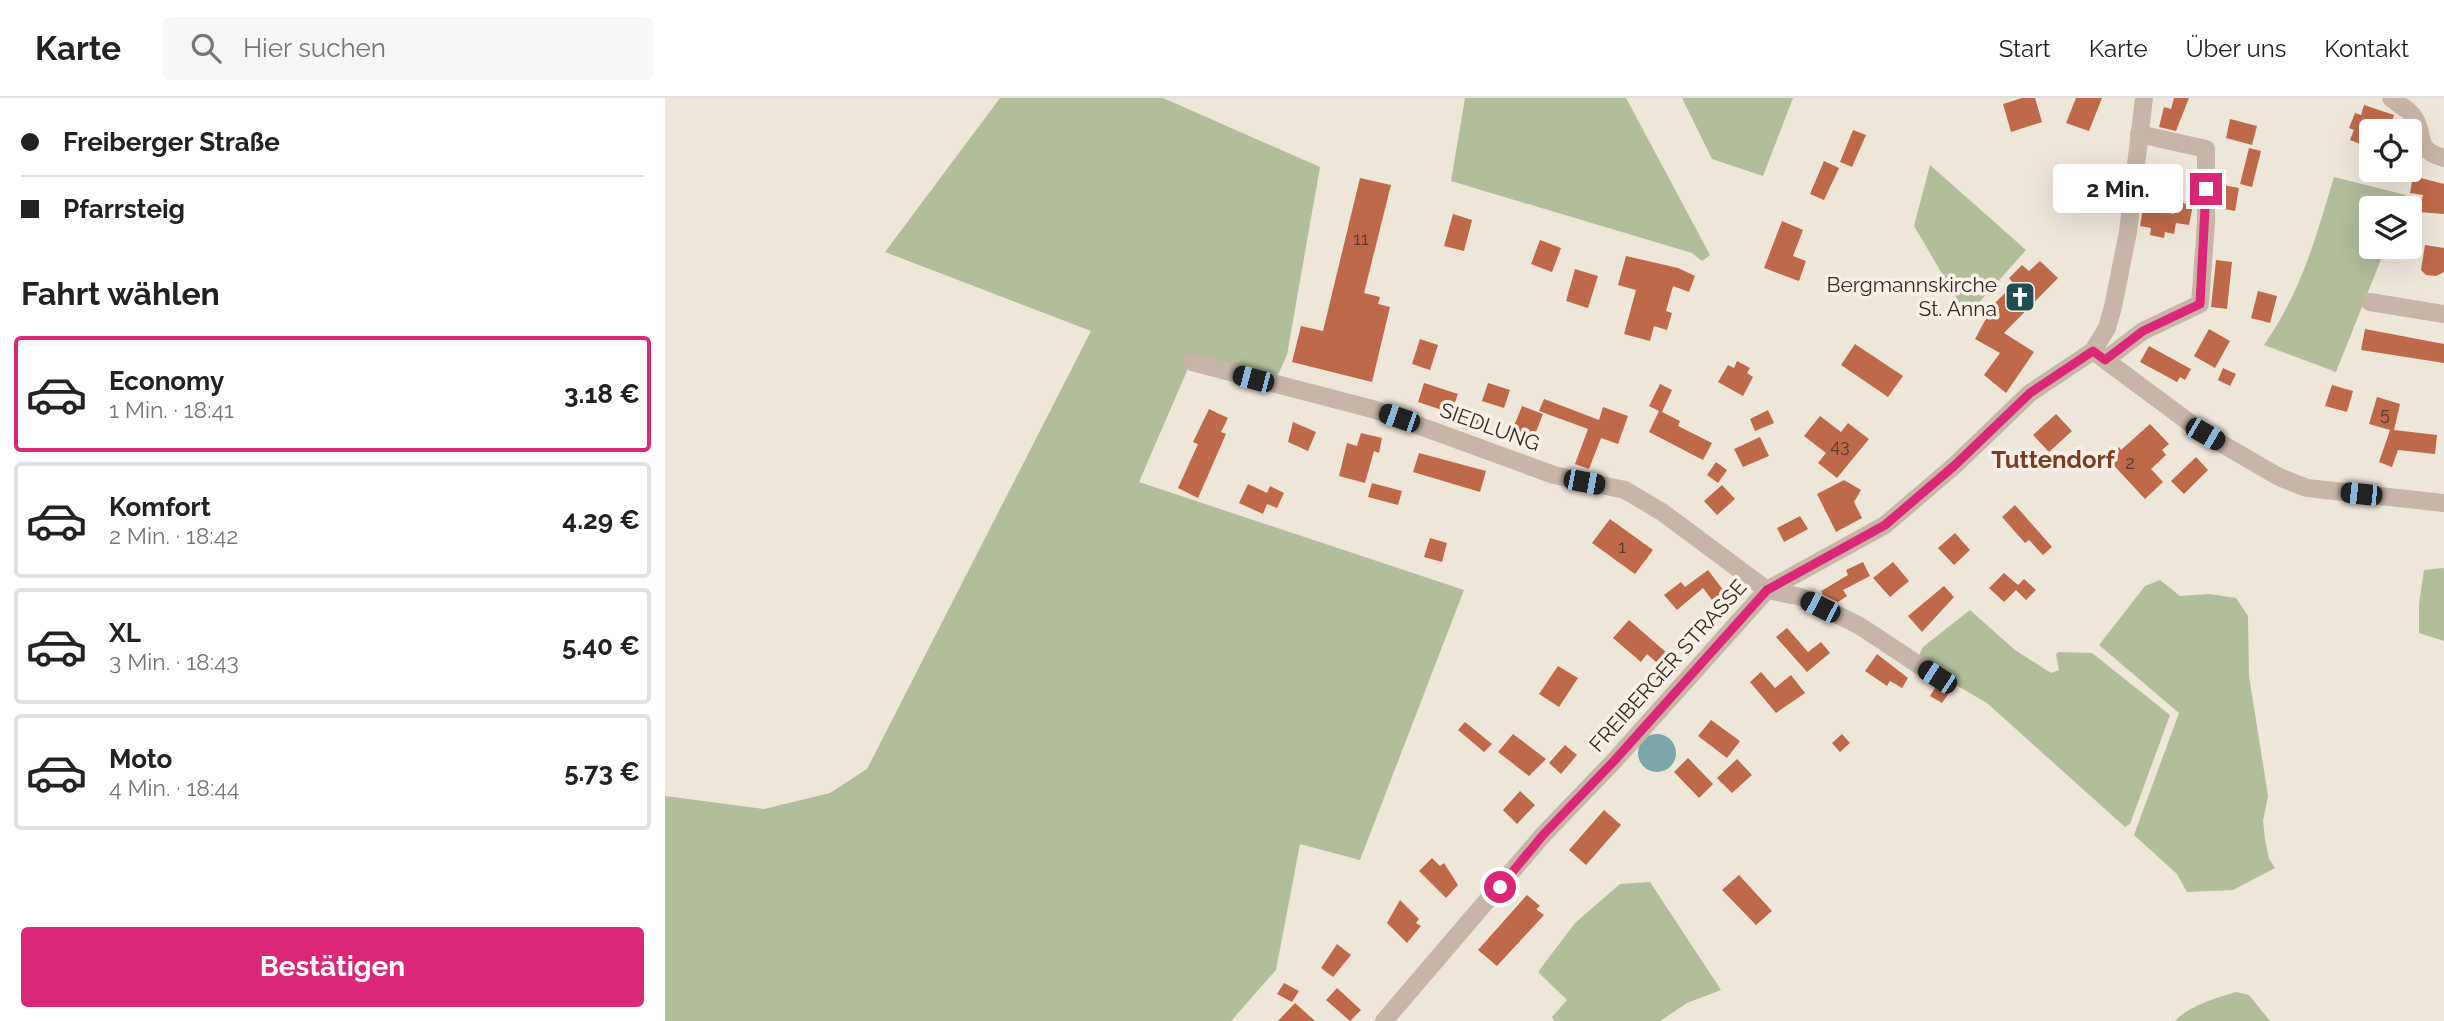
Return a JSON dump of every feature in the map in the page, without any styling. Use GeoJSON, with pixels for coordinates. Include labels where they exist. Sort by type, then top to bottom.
{"type":"FeatureCollection","features":[{"type":"Feature","properties":{"kind":"street","name":"FREIBERGER STRASSE"},"geometry":{"type":"LineString","coordinates":[[1384,1021],[1543,835],[1614,761],[1767,590],[1885,525],[1954,466],[2030,393],[2099,355],[2113,307],[2128,232],[2144,98]]}},
{"type":"Feature","properties":{"kind":"street"},"geometry":{"type":"LineString","coordinates":[[2391,98],[2413,115],[2422,146],[2430,154],[2444,158]]}},
{"type":"Feature","properties":{"kind":"street"},"geometry":{"type":"LineString","coordinates":[[2140,134],[2206,149],[2206,222],[2200,304],[2099,355],[2205,434],[2279,477],[2307,488],[2444,502]]}},
{"type":"Feature","properties":{"kind":"street"},"geometry":{"type":"LineString","coordinates":[[2370,302],[2444,314]]}},
{"type":"Feature","properties":{"kind":"street","name":"SIEDLUNG"},"geometry":{"type":"LineString","coordinates":[[1192,362],[1376,410],[1554,475],[1625,490],[1662,512],[1767,590]]}},
{"type":"Feature","properties":{"kind":"street"},"geometry":{"type":"LineString","coordinates":[[1767,590],[1801,597],[1860,626],[1937,677]]}},
{"type":"Feature","properties":{"kind":"green space"},"geometry":{"type":"Polygon","coordinates":[[[1000,98],[1163,98],[1320,167],[1287,355],[1276,379],[1193,357],[1139,482],[1464,590],[1360,860],[1300,844],[1276,970],[1231,1021],[665,1021],[665,796],[764,809],[830,793],[867,769],[1091,331],[885,252],[1000,98]]]}},
{"type":"Feature","properties":{"kind":"green space"},"geometry":{"type":"Polygon","coordinates":[[[1465,98],[1626,98],[1710,255],[1702,261],[1692,253],[1451,181],[1465,98]]]}},
{"type":"Feature","properties":{"kind":"green space"},"geometry":{"type":"Polygon","coordinates":[[[1682,98],[1793,98],[1763,176],[1712,159],[1682,98]]]}},
{"type":"Feature","properties":{"kind":"green space"},"geometry":{"type":"Polygon","coordinates":[[[1930,165],[2026,250],[1967,316],[1914,226],[1930,165]]]}},
{"type":"Feature","properties":{"kind":"green space"},"geometry":{"type":"Polygon","coordinates":[[[2334,177],[2406,195],[2359,196],[2359,259],[2381,259],[2336,372],[2264,345],[2298,284],[2334,177]]]}},
{"type":"Feature","properties":{"kind":"green space"},"geometry":{"type":"Polygon","coordinates":[[[2444,568],[2444,641],[2419,633],[2419,604],[2424,570],[2444,568]]]}},
{"type":"Feature","properties":{"kind":"green space"},"geometry":{"type":"Polygon","coordinates":[[[2160,580],[2180,596],[2209,594],[2236,598],[2248,616],[2249,676],[2268,796],[2263,821],[2269,859],[2275,868],[2233,890],[2187,892],[2177,874],[2134,835],[2179,713],[2099,645],[2145,586],[2160,580]]]}},
{"type":"Feature","properties":{"kind":"green space"},"geometry":{"type":"Polygon","coordinates":[[[1970,610],[2015,650],[2051,673],[2059,670],[2056,654],[2058,652],[2092,653],[2170,715],[2130,824],[2125,827],[1987,703],[1916,662],[1923,647],[1970,610]]]}},
{"type":"Feature","properties":{"kind":"green space"},"geometry":{"type":"Polygon","coordinates":[[[1650,882],[1721,990],[1687,1003],[1660,1021],[1554,1021],[1552,1017],[1567,1000],[1538,972],[1575,923],[1620,884],[1650,882]]]}},
{"type":"Feature","properties":{"kind":"green space"},"geometry":{"type":"Polygon","coordinates":[[[2236,992],[2249,995],[2270,1021],[2175,1021],[2196,1006],[2236,992]]]}},
{"type":"Feature","properties":{"kind":"water"},"geometry":{"type":"Polygon","coordinates":[[[1657,734],[1671,739],[1676,753],[1671,767],[1657,772],[1643,767],[1638,753],[1643,739],[1657,734]]]}},
{"type":"Feature","properties":{"kind":"building"},"geometry":{"type":"Polygon","coordinates":[[[2022,98],[2035,98],[2042,122],[2011,132],[2003,104],[2022,98]]]}},
{"type":"Feature","properties":{"kind":"building"},"geometry":{"type":"Polygon","coordinates":[[[2076,98],[2102,98],[2089,131],[2066,123],[2076,98]]]}},
{"type":"Feature","properties":{"kind":"building"},"geometry":{"type":"Polygon","coordinates":[[[2174,98],[2189,98],[2176,131],[2159,127],[2164,107],[2171,109],[2174,98]]]}},
{"type":"Feature","properties":{"kind":"building"},"geometry":{"type":"Polygon","coordinates":[[[2364,105],[2394,115],[2392,119],[2359,119],[2359,143],[2350,140],[2354,130],[2349,128],[2355,113],[2361,115],[2364,105]]]}},
{"type":"Feature","properties":{"kind":"building"},"geometry":{"type":"Polygon","coordinates":[[[2230,119],[2257,126],[2252,145],[2226,138],[2230,119]]]}},
{"type":"Feature","properties":{"kind":"building"},"geometry":{"type":"Polygon","coordinates":[[[1853,130],[1866,135],[1852,167],[1840,162],[1853,130]]]}},
{"type":"Feature","properties":{"kind":"building"},"geometry":{"type":"Polygon","coordinates":[[[2249,148],[2261,151],[2252,187],[2240,184],[2249,148]]]}},
{"type":"Feature","properties":{"kind":"building"},"geometry":{"type":"Polygon","coordinates":[[[1824,161],[1839,168],[1824,200],[1810,194],[1824,161]]]}},
{"type":"Feature","properties":{"kind":"building"},"geometry":{"type":"Polygon","coordinates":[[[1360,178],[1391,185],[1364,293],[1380,297],[1378,304],[1390,307],[1372,382],[1292,362],[1301,326],[1323,331],[1360,178]]]}},
{"type":"Feature","properties":{"kind":"building"},"geometry":{"type":"Polygon","coordinates":[[[2422,178],[2444,184],[2444,214],[2422,212],[2423,195],[2410,193],[2412,182],[2422,182],[2422,178]]]}},
{"type":"Feature","properties":{"kind":"building"},"geometry":{"type":"Polygon","coordinates":[[[2223,185],[2239,188],[2235,211],[2219,208],[2223,185]]]}},
{"type":"Feature","properties":{"kind":"building"},"geometry":{"type":"Polygon","coordinates":[[[2176,202],[2193,205],[2189,225],[2176,223],[2174,234],[2165,232],[2164,238],[2150,235],[2151,228],[2140,226],[2143,208],[2174,214],[2176,202]]]}},
{"type":"Feature","properties":{"kind":"building"},"geometry":{"type":"Polygon","coordinates":[[[1453,214],[1472,220],[1464,251],[1444,246],[1453,214]]]}},
{"type":"Feature","properties":{"kind":"building"},"geometry":{"type":"Polygon","coordinates":[[[1782,221],[1803,230],[1793,256],[1806,261],[1799,281],[1764,268],[1782,221]]]}},
{"type":"Feature","properties":{"kind":"building"},"geometry":{"type":"Polygon","coordinates":[[[1540,240],[1561,248],[1552,272],[1531,264],[1540,240]]]}},
{"type":"Feature","properties":{"kind":"building"},"geometry":{"type":"Polygon","coordinates":[[[2425,245],[2444,248],[2444,272],[2436,276],[2426,275],[2421,270],[2425,245]]]}},
{"type":"Feature","properties":{"kind":"building"},"geometry":{"type":"Polygon","coordinates":[[[1626,256],[1678,268],[1695,276],[1689,292],[1673,286],[1666,311],[1672,313],[1667,330],[1654,326],[1650,341],[1624,334],[1636,290],[1618,285],[1626,256]]]}},
{"type":"Feature","properties":{"kind":"building"},"geometry":{"type":"Polygon","coordinates":[[[2216,260],[2232,262],[2227,309],[2211,307],[2216,260]]]}},
{"type":"Feature","properties":{"kind":"building"},"geometry":{"type":"Polygon","coordinates":[[[2040,261],[2058,278],[2004,333],[2034,352],[2006,393],[1984,375],[2000,353],[1975,339],[1988,315],[1986,312],[2014,284],[2009,278],[2022,265],[2029,271],[2040,261]]]}},
{"type":"Feature","properties":{"kind":"building"},"geometry":{"type":"Polygon","coordinates":[[[1575,269],[1598,276],[1588,308],[1566,301],[1575,269]]]}},
{"type":"Feature","properties":{"kind":"building"},"geometry":{"type":"Polygon","coordinates":[[[2258,291],[2277,296],[2270,323],[2251,318],[2258,291]]]}},
{"type":"Feature","properties":{"kind":"building"},"geometry":{"type":"Polygon","coordinates":[[[2209,329],[2230,341],[2215,368],[2194,356],[2209,329]]]}},
{"type":"Feature","properties":{"kind":"building"},"geometry":{"type":"Polygon","coordinates":[[[2365,329],[2444,344],[2444,363],[2361,350],[2365,329]]]}},
{"type":"Feature","properties":{"kind":"building"},"geometry":{"type":"Polygon","coordinates":[[[1420,339],[1438,345],[1430,370],[1412,364],[1420,339]]]}},
{"type":"Feature","properties":{"kind":"building"},"geometry":{"type":"Polygon","coordinates":[[[1855,344],[1903,376],[1888,397],[1841,365],[1855,344]]]}},
{"type":"Feature","properties":{"kind":"building"},"geometry":{"type":"Polygon","coordinates":[[[2149,346],[2191,369],[2185,380],[2180,377],[2177,382],[2140,362],[2149,346]]]}},
{"type":"Feature","properties":{"kind":"building"},"geometry":{"type":"Polygon","coordinates":[[[1737,361],[1750,368],[1747,373],[1753,377],[1743,396],[1718,382],[1728,365],[1734,368],[1737,361]]]}},
{"type":"Feature","properties":{"kind":"building"},"geometry":{"type":"Polygon","coordinates":[[[2223,368],[2236,374],[2230,386],[2218,380],[2223,368]]]}},
{"type":"Feature","properties":{"kind":"building"},"geometry":{"type":"Polygon","coordinates":[[[1424,383],[1458,394],[1451,413],[1418,402],[1424,383]]]}},
{"type":"Feature","properties":{"kind":"building"},"geometry":{"type":"Polygon","coordinates":[[[1488,383],[1510,390],[1504,408],[1482,401],[1488,383]]]}},
{"type":"Feature","properties":{"kind":"building"},"geometry":{"type":"Polygon","coordinates":[[[1660,384],[1672,390],[1662,412],[1680,421],[1678,426],[1712,443],[1703,460],[1649,432],[1659,411],[1649,406],[1660,384]]]}},
{"type":"Feature","properties":{"kind":"building"},"geometry":{"type":"Polygon","coordinates":[[[2332,385],[2353,391],[2347,412],[2325,406],[2332,385]]]}},
{"type":"Feature","properties":{"kind":"building"},"geometry":{"type":"Polygon","coordinates":[[[2377,397],[2400,404],[2394,430],[2437,435],[2435,454],[2398,450],[2392,467],[2379,462],[2390,430],[2369,424],[2377,397]]]}},
{"type":"Feature","properties":{"kind":"building"},"geometry":{"type":"Polygon","coordinates":[[[1544,399],[1599,420],[1603,407],[1628,416],[1618,444],[1601,438],[1589,469],[1575,464],[1588,429],[1539,411],[1544,399]]]}},
{"type":"Feature","properties":{"kind":"building"},"geometry":{"type":"Polygon","coordinates":[[[1522,406],[1543,414],[1531,445],[1510,436],[1522,406]]]}},
{"type":"Feature","properties":{"kind":"building"},"geometry":{"type":"Polygon","coordinates":[[[1209,409],[1228,418],[1221,432],[1226,434],[1198,498],[1178,488],[1198,444],[1193,442],[1209,409]]]}},
{"type":"Feature","properties":{"kind":"building"},"geometry":{"type":"Polygon","coordinates":[[[1768,410],[1774,423],[1755,431],[1750,419],[1768,410]]]}},
{"type":"Feature","properties":{"kind":"building"},"geometry":{"type":"Polygon","coordinates":[[[2056,414],[2072,431],[2049,452],[2033,435],[2056,414]]]}},
{"type":"Feature","properties":{"kind":"building"},"geometry":{"type":"Polygon","coordinates":[[[1466,415],[1479,420],[1474,432],[1462,428],[1466,415]]]}},
{"type":"Feature","properties":{"kind":"building"},"geometry":{"type":"Polygon","coordinates":[[[1820,416],[1841,432],[1848,423],[1869,439],[1837,478],[1818,463],[1826,453],[1804,436],[1820,416]]]}},
{"type":"Feature","properties":{"kind":"building"},"geometry":{"type":"Polygon","coordinates":[[[1293,422],[1316,432],[1308,451],[1288,442],[1293,422]]]}},
{"type":"Feature","properties":{"kind":"building"},"geometry":{"type":"Polygon","coordinates":[[[2150,424],[2169,444],[2162,450],[2166,455],[2151,469],[2163,482],[2145,499],[2107,458],[2119,447],[2121,450],[2150,424]]]}},
{"type":"Feature","properties":{"kind":"building"},"geometry":{"type":"Polygon","coordinates":[[[1361,433],[1382,438],[1379,453],[1374,451],[1365,483],[1339,476],[1347,443],[1357,446],[1361,433]]]}},
{"type":"Feature","properties":{"kind":"building"},"geometry":{"type":"Polygon","coordinates":[[[1760,437],[1769,456],[1743,467],[1734,449],[1760,437]]]}},
{"type":"Feature","properties":{"kind":"building"},"geometry":{"type":"Polygon","coordinates":[[[1419,453],[1486,471],[1480,492],[1413,472],[1419,453]]]}},
{"type":"Feature","properties":{"kind":"building"},"geometry":{"type":"Polygon","coordinates":[[[2196,457],[2208,470],[2184,494],[2171,481],[2196,457]]]}},
{"type":"Feature","properties":{"kind":"building"},"geometry":{"type":"Polygon","coordinates":[[[1716,462],[1727,470],[1718,483],[1707,475],[1716,462]]]}},
{"type":"Feature","properties":{"kind":"building"},"geometry":{"type":"Polygon","coordinates":[[[1844,480],[1861,490],[1854,502],[1862,518],[1836,532],[1817,494],[1844,480]]]}},
{"type":"Feature","properties":{"kind":"building"},"geometry":{"type":"Polygon","coordinates":[[[1372,483],[1402,491],[1398,505],[1368,497],[1372,483]]]}},
{"type":"Feature","properties":{"kind":"building"},"geometry":{"type":"Polygon","coordinates":[[[1248,484],[1267,493],[1270,486],[1284,493],[1277,508],[1267,504],[1263,514],[1239,503],[1248,484]]]}},
{"type":"Feature","properties":{"kind":"building"},"geometry":{"type":"Polygon","coordinates":[[[1722,485],[1735,499],[1717,515],[1704,501],[1722,485]]]}},
{"type":"Feature","properties":{"kind":"building"},"geometry":{"type":"Polygon","coordinates":[[[2015,505],[2052,547],[2043,555],[2029,540],[2025,543],[2002,517],[2015,505]]]}},
{"type":"Feature","properties":{"kind":"building"},"geometry":{"type":"Polygon","coordinates":[[[1800,516],[1808,529],[1784,542],[1777,528],[1800,516]]]}},
{"type":"Feature","properties":{"kind":"building"},"geometry":{"type":"Polygon","coordinates":[[[1610,519],[1653,550],[1635,574],[1592,543],[1610,519]]]}},
{"type":"Feature","properties":{"kind":"building"},"geometry":{"type":"Polygon","coordinates":[[[1955,533],[1970,550],[1954,565],[1938,548],[1955,533]]]}},
{"type":"Feature","properties":{"kind":"building"},"geometry":{"type":"Polygon","coordinates":[[[1430,538],[1447,543],[1442,562],[1424,557],[1430,538]]]}},
{"type":"Feature","properties":{"kind":"building"},"geometry":{"type":"Polygon","coordinates":[[[1863,562],[1870,576],[1843,590],[1847,596],[1838,602],[1823,595],[1821,591],[1848,575],[1846,570],[1863,562]]]}},
{"type":"Feature","properties":{"kind":"building"},"geometry":{"type":"Polygon","coordinates":[[[1893,562],[1909,581],[1890,597],[1873,578],[1893,562]]]}},
{"type":"Feature","properties":{"kind":"building"},"geometry":{"type":"Polygon","coordinates":[[[1708,570],[1727,595],[1715,604],[1703,588],[1677,610],[1664,595],[1681,582],[1685,587],[1708,570]]]}},
{"type":"Feature","properties":{"kind":"building"},"geometry":{"type":"Polygon","coordinates":[[[2004,573],[2018,585],[2024,579],[2036,590],[2026,600],[2016,590],[2004,602],[1989,588],[2004,573]]]}},
{"type":"Feature","properties":{"kind":"building"},"geometry":{"type":"Polygon","coordinates":[[[1944,586],[1954,597],[1922,632],[1908,616],[1944,586]]]}},
{"type":"Feature","properties":{"kind":"building"},"geometry":{"type":"Polygon","coordinates":[[[1629,620],[1675,660],[1666,671],[1647,654],[1641,662],[1613,638],[1629,620]]]}},
{"type":"Feature","properties":{"kind":"building"},"geometry":{"type":"Polygon","coordinates":[[[1787,628],[1808,652],[1821,642],[1830,653],[1807,672],[1776,637],[1787,628]]]}},
{"type":"Feature","properties":{"kind":"building"},"geometry":{"type":"Polygon","coordinates":[[[1877,654],[1908,678],[1902,688],[1890,681],[1887,686],[1865,671],[1877,654]]]}},
{"type":"Feature","properties":{"kind":"building"},"geometry":{"type":"Polygon","coordinates":[[[1558,666],[1578,678],[1559,707],[1539,694],[1558,666]]]}},
{"type":"Feature","properties":{"kind":"building"},"geometry":{"type":"Polygon","coordinates":[[[1761,672],[1775,688],[1791,675],[1805,693],[1776,713],[1750,682],[1761,672]]]}},
{"type":"Feature","properties":{"kind":"building"},"geometry":{"type":"Polygon","coordinates":[[[1935,688],[1949,693],[1942,703],[1930,696],[1935,688]]]}},
{"type":"Feature","properties":{"kind":"building"},"geometry":{"type":"Polygon","coordinates":[[[1711,720],[1740,741],[1727,758],[1698,736],[1711,720]]]}},
{"type":"Feature","properties":{"kind":"building"},"geometry":{"type":"Polygon","coordinates":[[[1465,722],[1492,744],[1484,752],[1458,730],[1465,722]]]}},
{"type":"Feature","properties":{"kind":"building"},"geometry":{"type":"Polygon","coordinates":[[[1513,734],[1546,759],[1529,776],[1498,752],[1513,734]]]}},
{"type":"Feature","properties":{"kind":"building"},"geometry":{"type":"Polygon","coordinates":[[[1842,734],[1850,743],[1840,752],[1832,743],[1842,734]]]}},
{"type":"Feature","properties":{"kind":"building"},"geometry":{"type":"Polygon","coordinates":[[[1565,745],[1577,755],[1561,774],[1549,763],[1565,745]]]}},
{"type":"Feature","properties":{"kind":"building"},"geometry":{"type":"Polygon","coordinates":[[[1688,758],[1713,784],[1699,798],[1674,772],[1688,758]]]}},
{"type":"Feature","properties":{"kind":"building"},"geometry":{"type":"Polygon","coordinates":[[[1737,759],[1752,775],[1732,793],[1717,778],[1737,759]]]}},
{"type":"Feature","properties":{"kind":"building"},"geometry":{"type":"Polygon","coordinates":[[[1520,791],[1535,805],[1517,824],[1503,810],[1520,791]]]}},
{"type":"Feature","properties":{"kind":"building"},"geometry":{"type":"Polygon","coordinates":[[[1604,810],[1621,825],[1586,865],[1569,850],[1604,810]]]}},
{"type":"Feature","properties":{"kind":"building"},"geometry":{"type":"Polygon","coordinates":[[[1432,858],[1440,866],[1444,863],[1458,885],[1446,898],[1419,871],[1432,858]]]}},
{"type":"Feature","properties":{"kind":"building"},"geometry":{"type":"Polygon","coordinates":[[[1739,875],[1772,911],[1756,925],[1722,890],[1739,875]]]}},
{"type":"Feature","properties":{"kind":"building"},"geometry":{"type":"Polygon","coordinates":[[[1527,895],[1540,906],[1536,909],[1544,915],[1497,966],[1478,950],[1527,895]]]}},
{"type":"Feature","properties":{"kind":"building"},"geometry":{"type":"Polygon","coordinates":[[[1400,900],[1419,919],[1416,923],[1421,926],[1407,943],[1387,923],[1400,900]]]}},
{"type":"Feature","properties":{"kind":"building"},"geometry":{"type":"Polygon","coordinates":[[[1337,944],[1351,955],[1333,977],[1321,968],[1337,944]]]}},
{"type":"Feature","properties":{"kind":"building"},"geometry":{"type":"Polygon","coordinates":[[[1284,983],[1299,991],[1292,1002],[1277,994],[1284,983]]]}},
{"type":"Feature","properties":{"kind":"building"},"geometry":{"type":"Polygon","coordinates":[[[1337,988],[1361,1010],[1350,1021],[1326,1000],[1337,988]]]}},
{"type":"Feature","properties":{"kind":"building"},"geometry":{"type":"Polygon","coordinates":[[[1295,1003],[1315,1021],[1278,1021],[1295,1003]]]}},
{"type":"Feature","properties":{"kind":"place","name":"Bergmannskirche St. Anna"},"geometry":{"type":"Point","coordinates":[2020,297]}},
{"type":"Feature","properties":{"kind":"district","name":"Tuttendorf"},"geometry":{"type":"Point","coordinates":[2053,460]}},
{"type":"Feature","properties":{"kind":"route"},"geometry":{"type":"LineString","coordinates":[[1500,887],[1543,835],[1649,723],[1767,590],[1885,525],[1954,466],[2030,393],[2093,351],[2105,360],[2143,331],[2200,304],[2206,189]]}}]}
